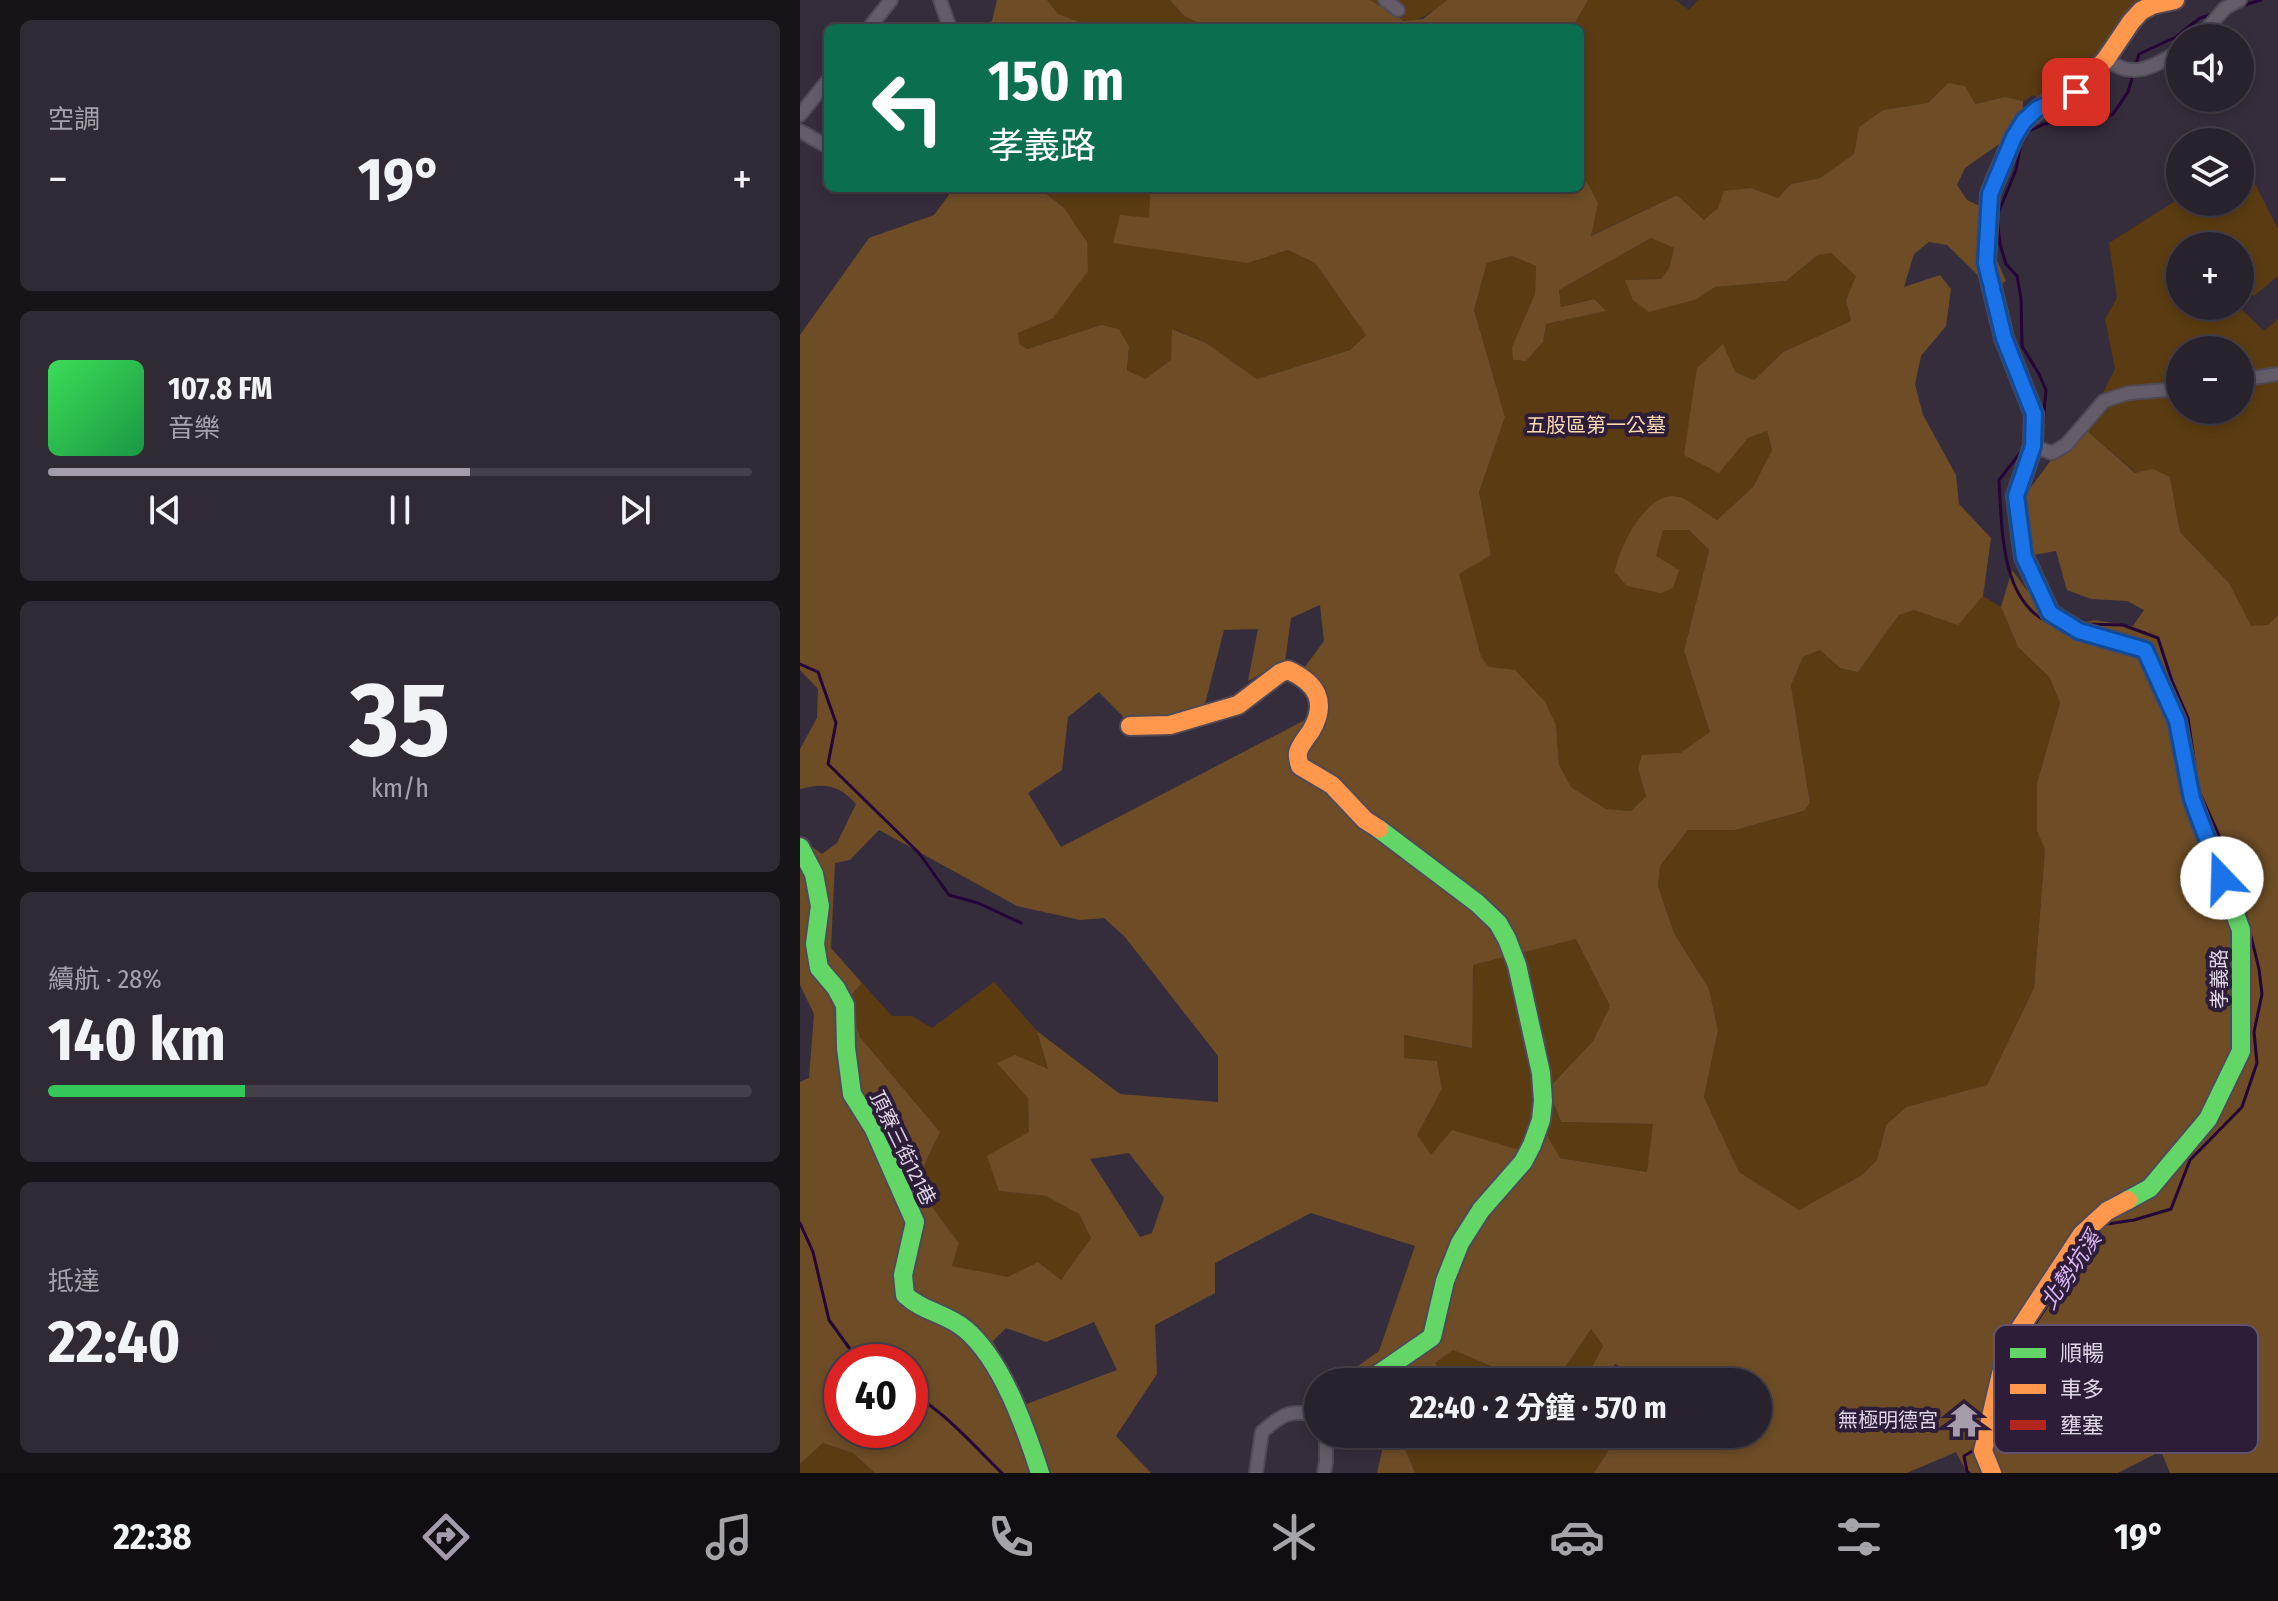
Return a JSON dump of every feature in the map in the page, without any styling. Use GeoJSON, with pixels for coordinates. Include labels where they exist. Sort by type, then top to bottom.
{"type":"FeatureCollection","features":[{"type":"Feature","properties":{"kind":"street"},"geometry":{"type":"LineString","coordinates":[[872,24],[891,0]]}},
{"type":"Feature","properties":{"kind":"street"},"geometry":{"type":"LineString","coordinates":[[1385,0],[1398,10]]}},
{"type":"Feature","properties":{"kind":"street","name":"孝義路"},"geometry":{"type":"LineString","coordinates":[[2022,1325],[2082,1234],[2107,1211],[2150,1188],[2208,1119],[2241,1051],[2241,930],[2192,799],[2177,721],[2145,650],[2079,631],[2050,613],[2024,557],[2016,496],[2033,446],[2034,414],[2004,338],[1986,263],[1990,194],[2024,121],[2044,105],[2076,92],[2106,59],[2141,11],[2175,0]]}},
{"type":"Feature","properties":{"kind":"street"},"geometry":{"type":"LineString","coordinates":[[2211,24],[2225,8],[2240,0]]}},
{"type":"Feature","properties":{"kind":"street"},"geometry":{"type":"LineString","coordinates":[[938,1],[948,24]]}},
{"type":"Feature","properties":{"kind":"street"},"geometry":{"type":"LineString","coordinates":[[2106,59],[2130,71],[2153,67],[2166,59]]}},
{"type":"Feature","properties":{"kind":"street"},"geometry":{"type":"LineString","coordinates":[[800,115],[824,85]]}},
{"type":"Feature","properties":{"kind":"street"},"geometry":{"type":"LineString","coordinates":[[800,131],[824,145]]}},
{"type":"Feature","properties":{"kind":"street"},"geometry":{"type":"LineString","coordinates":[[2254,378],[2278,374]]}},
{"type":"Feature","properties":{"kind":"street"},"geometry":{"type":"LineString","coordinates":[[2033,446],[2052,453],[2066,445],[2104,401],[2128,393],[2166,390]]}},
{"type":"Feature","properties":{"kind":"street"},"geometry":{"type":"LineString","coordinates":[[1130,726],[1170,725],[1238,705],[1280,673],[1288,670],[1297,674],[1315,689],[1320,701],[1316,722],[1298,753],[1300,766],[1332,785],[1365,820],[1477,903],[1498,923],[1507,939],[1517,965],[1541,1073],[1541,1120],[1523,1162],[1481,1210],[1460,1243],[1445,1281],[1432,1337],[1387,1368]]}},
{"type":"Feature","properties":{"kind":"street","name":"頂寮三街121巷"},"geometry":{"type":"LineString","coordinates":[[800,847],[814,874],[820,906],[815,944],[819,968],[836,988],[845,1005],[852,1094],[874,1129],[915,1222],[903,1275],[905,1295],[917,1307],[954,1320],[974,1337],[1012,1399],[1040,1473]]}},
{"type":"Feature","properties":{"kind":"street","name":"孝義路"},"geometry":{"type":"LineString","coordinates":[[1992,1473],[1983,1451],[1994,1402]]}},
{"type":"Feature","properties":{"kind":"street"},"geometry":{"type":"LineString","coordinates":[[1256,1473],[1262,1432],[1277,1418],[1296,1411],[1304,1413]]}},
{"type":"Feature","properties":{"kind":"street"},"geometry":{"type":"LineString","coordinates":[[1324,1473],[1326,1448]]}},
{"type":"Feature","properties":{"kind":"green space"},"geometry":{"type":"Polygon","coordinates":[[[1047,0],[1170,0],[1184,16],[1201,24],[1085,24],[1058,14],[1047,0]]]}},
{"type":"Feature","properties":{"kind":"green space"},"geometry":{"type":"Polygon","coordinates":[[[1370,0],[1447,0],[1424,17],[1408,21],[1370,0]]]}},
{"type":"Feature","properties":{"kind":"green space"},"geometry":{"type":"Polygon","coordinates":[[[1588,0],[1675,0],[1689,10],[1698,0],[2168,0],[2158,1],[2075,90],[2043,102],[2033,95],[2023,101],[2005,97],[1974,104],[1948,83],[1928,103],[1883,110],[1859,127],[1854,154],[1820,178],[1791,184],[1778,198],[1751,188],[1704,220],[1677,195],[1590,236],[1598,203],[1584,177],[1584,24],[1574,24],[1588,0]]]}},
{"type":"Feature","properties":{"kind":"green space"},"geometry":{"type":"Polygon","coordinates":[[[2254,182],[2278,229],[2278,276],[2254,296],[2254,232],[2166,232],[2166,320],[2253,320],[2264,331],[2278,319],[2278,615],[2269,625],[2251,627],[2229,583],[2180,532],[2170,477],[2136,473],[2085,429],[2115,369],[2105,319],[2117,298],[2109,243],[2166,207],[2166,216],[2254,216],[2254,182]]]}},
{"type":"Feature","properties":{"kind":"green space"},"geometry":{"type":"Polygon","coordinates":[[[1044,192],[1150,192],[1149,218],[1248,263],[1288,250],[1315,263],[1366,335],[1350,350],[1257,379],[1206,343],[1173,329],[1171,360],[1145,379],[1127,370],[1129,347],[1101,325],[1027,349],[1018,344],[1018,333],[1052,319],[1064,208],[1044,192]]]}},
{"type":"Feature","properties":{"kind":"green space","name":"五股區第一公墓"},"geometry":{"type":"Polygon","coordinates":[[[1651,238],[1674,248],[1669,268],[1661,279],[1626,280],[1697,299],[1715,287],[1786,281],[1818,255],[1831,253],[1857,276],[1846,300],[1851,321],[1783,352],[1754,380],[1735,372],[1748,438],[1767,431],[1772,450],[1753,487],[1716,521],[1678,497],[1665,497],[1656,556],[1663,530],[1689,530],[1709,550],[1684,651],[1710,732],[1680,753],[1638,769],[1646,796],[1631,811],[1606,809],[1571,787],[1559,765],[1556,725],[1515,671],[1489,667],[1481,656],[1458,574],[1491,555],[1479,492],[1505,417],[1474,310],[1487,263],[1512,256],[1536,266],[1535,294],[1513,347],[1513,360],[1526,361],[1543,342],[1546,324],[1605,311],[1594,299],[1561,307],[1559,290],[1651,238]]]}},
{"type":"Feature","properties":{"kind":"green space"},"geometry":{"type":"Polygon","coordinates":[[[1983,596],[2001,607],[2018,647],[2050,678],[2060,703],[2037,783],[2037,830],[2045,848],[2034,988],[1987,1085],[1906,1107],[1886,1125],[1877,1160],[1862,1175],[1799,1210],[1739,1172],[1704,1097],[1718,1030],[1709,989],[1674,933],[1658,886],[1660,866],[1688,830],[1735,830],[1804,811],[1810,803],[1791,685],[1803,657],[1820,650],[1840,668],[1858,672],[1899,615],[1914,610],[1958,624],[1983,596]]]}},
{"type":"Feature","properties":{"kind":"green space"},"geometry":{"type":"Polygon","coordinates":[[[1576,939],[1610,1006],[1593,1041],[1548,1090],[1561,1122],[1654,1124],[1647,1172],[1529,1153],[1431,1156],[1417,1135],[1442,1089],[1437,1061],[1404,1058],[1404,1035],[1471,1048],[1473,965],[1576,939]]]}},
{"type":"Feature","properties":{"kind":"green space"},"geometry":{"type":"Polygon","coordinates":[[[994,982],[1037,1031],[1048,1070],[1028,1098],[1029,1132],[999,1191],[1046,1196],[1079,1214],[1091,1238],[1061,1280],[1038,1262],[1008,1278],[952,1266],[959,1243],[915,1184],[940,1132],[860,1037],[847,1000],[862,983],[892,1016],[912,1016],[932,1028],[994,982]]]}},
{"type":"Feature","properties":{"kind":"green space"},"geometry":{"type":"Polygon","coordinates":[[[1591,1329],[1603,1346],[1591,1368],[1565,1368],[1591,1329]]]}},
{"type":"Feature","properties":{"kind":"green space"},"geometry":{"type":"Polygon","coordinates":[[[1453,1350],[1496,1368],[1438,1368],[1435,1363],[1453,1350]]]}},
{"type":"Feature","properties":{"kind":"green space"},"geometry":{"type":"Polygon","coordinates":[[[823,1443],[824,1448],[853,1453],[875,1473],[800,1473],[800,1464],[823,1443]]]}},
{"type":"Feature","properties":{"kind":"green space"},"geometry":{"type":"Polygon","coordinates":[[[1405,1448],[1610,1448],[1594,1473],[1415,1473],[1405,1448]]]}},
{"type":"Feature","properties":{"kind":"shaded area"},"geometry":{"type":"Polygon","coordinates":[[[997,0],[1047,0],[1058,14],[1085,24],[986,24],[992,21],[997,0]]]}},
{"type":"Feature","properties":{"kind":"shaded area"},"geometry":{"type":"Polygon","coordinates":[[[1170,0],[1370,0],[1404,21],[1423,19],[1447,0],[1588,0],[1574,24],[1201,24],[1184,16],[1170,0]]]}},
{"type":"Feature","properties":{"kind":"shaded area"},"geometry":{"type":"Polygon","coordinates":[[[1948,83],[1965,86],[1975,104],[2005,97],[2023,101],[2022,128],[1965,168],[1957,185],[1967,200],[1984,208],[1986,236],[2006,281],[1992,289],[1947,245],[1929,242],[1914,254],[1904,287],[1940,275],[1951,289],[1946,326],[1921,356],[1915,384],[1923,415],[1956,475],[1959,504],[1991,538],[1983,596],[1958,625],[1914,610],[1899,615],[1858,672],[1840,668],[1820,650],[1803,657],[1791,685],[1810,803],[1804,811],[1735,830],[1688,830],[1660,866],[1658,886],[1674,933],[1709,989],[1718,1030],[1704,1097],[1739,1172],[1799,1210],[1862,1175],[1877,1160],[1886,1125],[1906,1107],[1987,1085],[2034,988],[2045,849],[2037,831],[2037,783],[2060,703],[2050,678],[2018,647],[2001,607],[2012,570],[2056,630],[2094,620],[2133,626],[2144,610],[2127,601],[2091,599],[2067,590],[2056,551],[2028,556],[2014,510],[2069,436],[2085,429],[2135,473],[2153,469],[2170,477],[2180,532],[2229,583],[2251,626],[2268,625],[2278,615],[2278,1473],[2170,1473],[2162,1453],[2258,1453],[2258,1325],[1994,1325],[1994,1453],[2157,1453],[2118,1473],[1967,1473],[1956,1452],[1907,1473],[1594,1473],[1610,1448],[1772,1448],[1772,1368],[1622,1368],[1615,1364],[1613,1368],[1591,1368],[1603,1346],[1591,1329],[1565,1368],[1496,1368],[1453,1350],[1435,1363],[1438,1368],[1409,1368],[1406,1363],[1401,1368],[1355,1368],[1379,1351],[1415,1246],[1311,1213],[1215,1263],[1215,1293],[1155,1325],[1157,1374],[1116,1436],[1151,1473],[875,1473],[853,1453],[838,1448],[928,1448],[928,1344],[824,1344],[824,1443],[800,1464],[800,1082],[809,1078],[814,1014],[800,985],[800,838],[822,854],[837,843],[856,804],[843,792],[831,787],[800,789],[800,749],[817,718],[818,689],[800,670],[800,335],[869,238],[934,215],[951,192],[1044,192],[1064,208],[1087,242],[1088,271],[1052,319],[1018,333],[1019,344],[1027,349],[1101,325],[1119,329],[1129,347],[1127,370],[1145,379],[1171,360],[1172,329],[1206,343],[1257,379],[1350,350],[1366,335],[1315,263],[1288,250],[1248,263],[1113,243],[1120,215],[1149,218],[1150,192],[1584,192],[1584,177],[1598,203],[1591,236],[1677,195],[1704,220],[1718,208],[1724,191],[1751,188],[1778,198],[1791,184],[1820,178],[1854,154],[1859,127],[1883,110],[1928,103],[1948,83]],[[1651,238],[1559,290],[1561,307],[1594,299],[1606,311],[1546,324],[1543,342],[1526,361],[1513,360],[1512,347],[1535,294],[1536,266],[1512,256],[1487,263],[1474,310],[1505,417],[1479,492],[1491,555],[1459,574],[1481,656],[1489,667],[1515,670],[1545,702],[1556,725],[1559,765],[1571,787],[1606,809],[1631,811],[1646,796],[1638,769],[1642,755],[1680,753],[1710,732],[1684,651],[1709,550],[1689,530],[1663,530],[1656,556],[1679,570],[1673,588],[1661,593],[1627,586],[1615,572],[1628,536],[1646,511],[1667,497],[1679,497],[1717,520],[1753,487],[1772,450],[1767,431],[1748,438],[1719,473],[1684,455],[1697,368],[1723,344],[1735,372],[1754,380],[1783,352],[1851,321],[1846,300],[1856,276],[1831,253],[1818,255],[1786,281],[1715,287],[1697,299],[1649,312],[1633,300],[1625,280],[1661,279],[1669,268],[1674,248],[1651,238]],[[1320,605],[1291,618],[1285,661],[1248,681],[1258,629],[1224,630],[1205,704],[1132,726],[1099,692],[1068,717],[1062,770],[1028,793],[1061,847],[1326,709],[1296,679],[1324,641],[1320,605]],[[879,830],[850,860],[835,863],[831,948],[862,983],[847,1000],[860,1037],[940,1132],[915,1184],[959,1243],[952,1266],[1008,1277],[1038,1262],[1061,1280],[1091,1238],[1079,1214],[1046,1196],[999,1191],[987,1156],[1029,1132],[1028,1098],[997,1063],[1015,1055],[1048,1069],[1037,1031],[1120,1094],[1218,1102],[1218,1056],[1125,937],[1104,918],[1080,920],[1017,906],[879,830]],[[1576,939],[1473,965],[1472,1048],[1404,1035],[1404,1058],[1437,1061],[1442,1089],[1417,1135],[1431,1155],[1452,1130],[1529,1153],[1546,1134],[1560,1158],[1647,1172],[1653,1124],[1561,1122],[1548,1089],[1593,1041],[1610,1006],[1576,939]],[[1129,1153],[1090,1159],[1140,1237],[1152,1233],[1164,1198],[1129,1153]],[[1094,1322],[1046,1342],[1006,1328],[993,1341],[1024,1405],[1117,1370],[1094,1322]]]}},
{"type":"Feature","properties":{"kind":"shaded area"},"geometry":{"type":"Polygon","coordinates":[[[1383,1448],[1405,1448],[1415,1473],[1377,1473],[1383,1448]]]}},
{"type":"Feature","properties":{"kind":"waterway","name":"北勢坑溪"},"geometry":{"type":"LineString","coordinates":[[2241,6],[2261,0]]}},
{"type":"Feature","properties":{"kind":"waterway","name":"北勢坑溪"},"geometry":{"type":"LineString","coordinates":[[2135,68],[2139,54],[2176,37],[2200,18],[2214,14]]}},
{"type":"Feature","properties":{"kind":"waterway","name":"北勢坑溪"},"geometry":{"type":"LineString","coordinates":[[2043,423],[2046,390],[2022,346],[2021,298],[2017,276],[2006,264],[1997,216],[2016,170],[2021,144],[2029,131],[2044,124],[2103,118],[2113,114],[2128,92],[2133,75]]}},
{"type":"Feature","properties":{"kind":"waterway","name":"北勢坑溪"},"geometry":{"type":"LineString","coordinates":[[2024,448],[1999,480],[2003,540],[2012,580],[2021,598],[2033,612],[2049,623]]}},
{"type":"Feature","properties":{"kind":"waterway","name":"北勢坑溪"},"geometry":{"type":"LineString","coordinates":[[2085,624],[2123,625],[2158,638],[2188,718],[2197,780]]}},
{"type":"Feature","properties":{"kind":"waterway"},"geometry":{"type":"LineString","coordinates":[[800,664],[818,672],[836,723],[828,764],[919,853],[949,895],[978,903],[1021,923]]}},
{"type":"Feature","properties":{"kind":"waterway","name":"北勢坑溪"},"geometry":{"type":"LineString","coordinates":[[2101,1225],[2134,1220],[2171,1209],[2190,1160],[2242,1107],[2257,1063],[2254,1032],[2262,994],[2259,969],[2235,871],[2199,791]]}},
{"type":"Feature","properties":{"kind":"waterway"},"geometry":{"type":"LineString","coordinates":[[800,1223],[813,1252],[829,1320],[846,1344]]}},
{"type":"Feature","properties":{"kind":"waterway","name":"北勢坑溪"},"geometry":{"type":"LineString","coordinates":[[2034,1325],[2097,1231]]}},
{"type":"Feature","properties":{"kind":"waterway"},"geometry":{"type":"LineString","coordinates":[[928,1404],[1002,1473]]}},
{"type":"Feature","properties":{"kind":"waterway","name":"北勢坑溪"},"geometry":{"type":"LineString","coordinates":[[1969,1473],[1964,1456],[1976,1449]]}},
{"type":"Feature","properties":{"kind":"traffic: fast"},"geometry":{"type":"LineString","coordinates":[[2053,615],[2079,631],[2145,650],[2177,721],[2192,799],[2241,930],[2241,1051],[2208,1119],[2150,1188],[2128,1200]]}},
{"type":"Feature","properties":{"kind":"traffic: fast"},"geometry":{"type":"LineString","coordinates":[[1379,829],[1477,903],[1498,923],[1517,965],[1541,1073],[1543,1101],[1541,1120],[1523,1162],[1481,1210],[1460,1243],[1445,1281],[1432,1337],[1387,1368]]}},
{"type":"Feature","properties":{"kind":"traffic: fast"},"geometry":{"type":"LineString","coordinates":[[800,847],[814,874],[820,906],[815,944],[819,968],[836,988],[845,1005],[852,1094],[874,1129],[915,1222],[903,1275],[905,1295],[958,1324],[978,1342],[1011,1395],[1040,1473]]}},
{"type":"Feature","properties":{"kind":"traffic: slow"},"geometry":{"type":"LineString","coordinates":[[1996,179],[2024,121],[2044,105],[2076,92],[2106,59],[2141,11],[2175,0]]}},
{"type":"Feature","properties":{"kind":"traffic: slow"},"geometry":{"type":"LineString","coordinates":[[1130,726],[1170,725],[1238,705],[1288,670],[1313,687],[1319,702],[1316,721],[1299,750],[1300,766],[1332,785],[1365,820],[1379,829]]}},
{"type":"Feature","properties":{"kind":"traffic: slow"},"geometry":{"type":"LineString","coordinates":[[2022,1325],[2082,1234],[2107,1211],[2128,1200]]}},
{"type":"Feature","properties":{"kind":"traffic: slow"},"geometry":{"type":"LineString","coordinates":[[1992,1473],[1983,1451],[1994,1404]]}},
{"type":"Feature","properties":{"kind":"traffic: jam"},"geometry":{"type":"LineString","coordinates":[[1996,179],[1990,194],[1986,263],[2004,338],[2034,414],[2033,446],[2016,496],[2024,557],[2053,615]]}},
{"type":"Feature","properties":{"kind":"place","name":"無極明德宮"},"geometry":{"type":"Point","coordinates":[1964,1420]}},
{"type":"Feature","properties":{"kind":"route"},"geometry":{"type":"LineString","coordinates":[[2076,92],[2044,105],[2024,121],[1990,194],[1986,263],[2004,338],[2034,414],[2033,446],[2016,496],[2024,557],[2050,613],[2079,631],[2145,650],[2177,721],[2192,799],[2222,878]]}}]}
